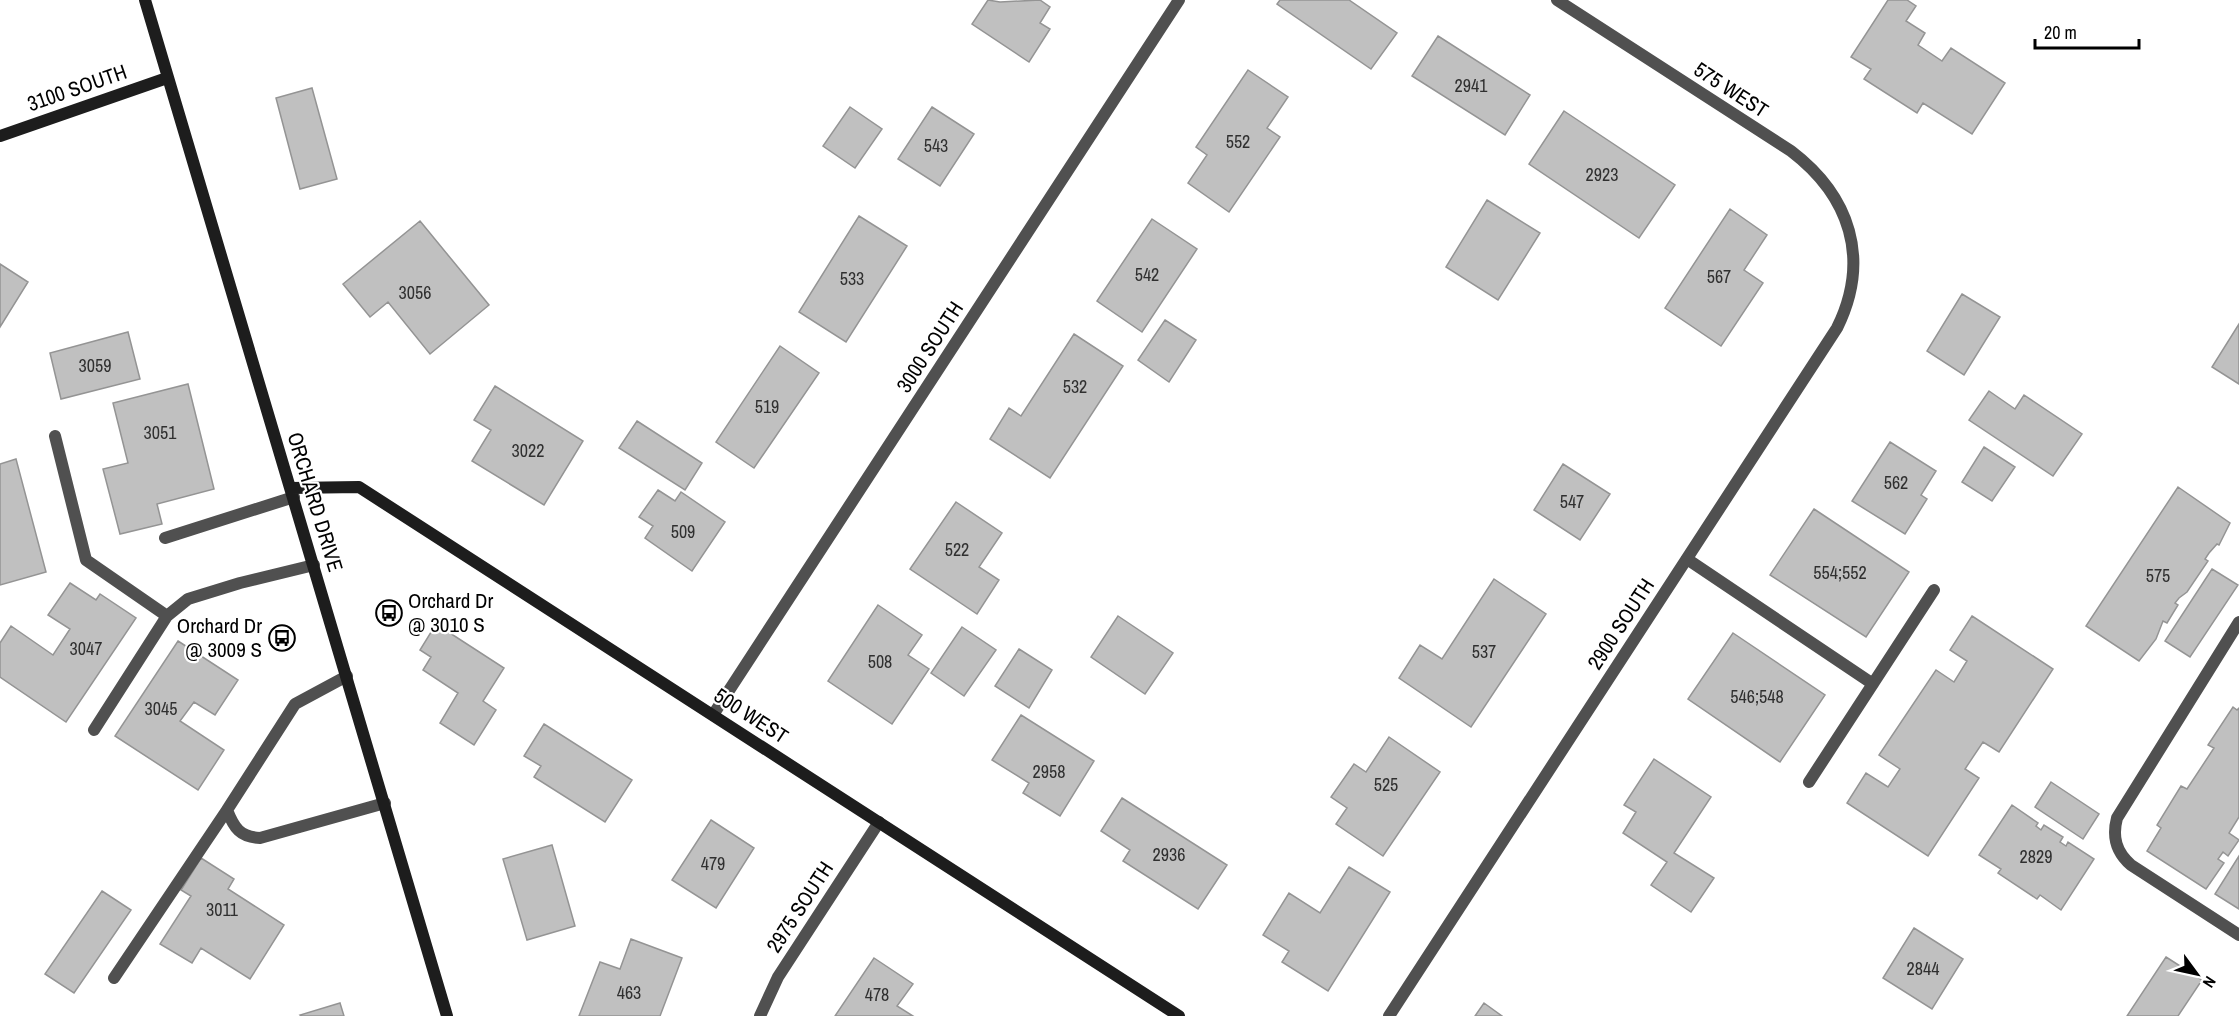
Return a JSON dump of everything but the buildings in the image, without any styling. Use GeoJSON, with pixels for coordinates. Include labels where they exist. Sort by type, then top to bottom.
{"type":"FeatureCollection","features":[{"type":"Feature","properties":{"kind":"street","name":"ORCHARD DRIVE"},"geometry":{"type":"LineString","coordinates":[[145,0],[447,1016]]}},
{"type":"Feature","properties":{"kind":"street","name":"3000 SOUTH"},"geometry":{"type":"LineString","coordinates":[[713,715],[1179,0]]}},
{"type":"Feature","properties":{"kind":"street","name":"575 WEST"},"geometry":{"type":"LineString","coordinates":[[1557,0],[1806,163],[1820,176],[1840,204],[1851,241]]}},
{"type":"Feature","properties":{"kind":"street","name":"3100 SOUTH"},"geometry":{"type":"LineString","coordinates":[[0,136],[167,78]]}},
{"type":"Feature","properties":{"kind":"street","name":"2900 SOUTH"},"geometry":{"type":"LineString","coordinates":[[1389,1016],[1837,328],[1851,291],[1853,260],[1851,241]]}},
{"type":"Feature","properties":{"kind":"street"},"geometry":{"type":"LineString","coordinates":[[55,436],[86,560],[167,616]]}},
{"type":"Feature","properties":{"kind":"street","name":"500 WEST"},"geometry":{"type":"LineString","coordinates":[[292,492],[359,487],[1179,1016]]}},
{"type":"Feature","properties":{"kind":"street"},"geometry":{"type":"LineString","coordinates":[[165,538],[292,492]]}},
{"type":"Feature","properties":{"kind":"street"},"geometry":{"type":"LineString","coordinates":[[1687,559],[1873,684]]}},
{"type":"Feature","properties":{"kind":"street"},"geometry":{"type":"LineString","coordinates":[[94,730],[167,616],[188,600],[240,583],[314,565]]}},
{"type":"Feature","properties":{"kind":"street"},"geometry":{"type":"LineString","coordinates":[[1809,782],[1934,590]]}},
{"type":"Feature","properties":{"kind":"street"},"geometry":{"type":"LineString","coordinates":[[2239,622],[2116,818],[2114,831],[2121,856],[2131,865],[2239,935]]}},
{"type":"Feature","properties":{"kind":"street"},"geometry":{"type":"LineString","coordinates":[[114,978],[295,704],[347,676]]}},
{"type":"Feature","properties":{"kind":"street"},"geometry":{"type":"LineString","coordinates":[[227,810],[239,833],[248,837],[260,837],[385,803]]}},
{"type":"Feature","properties":{"kind":"street","name":"2975 SOUTH"},"geometry":{"type":"LineString","coordinates":[[760,1016],[778,977],[879,822]]}},
{"type":"Feature","properties":{"kind":"place","name":"Orchard Dr @ 3010 S"},"geometry":{"type":"Point","coordinates":[389,613]}},
{"type":"Feature","properties":{"kind":"place","name":"Orchard Dr @ 3009 S"},"geometry":{"type":"Point","coordinates":[282,638]}}]}
